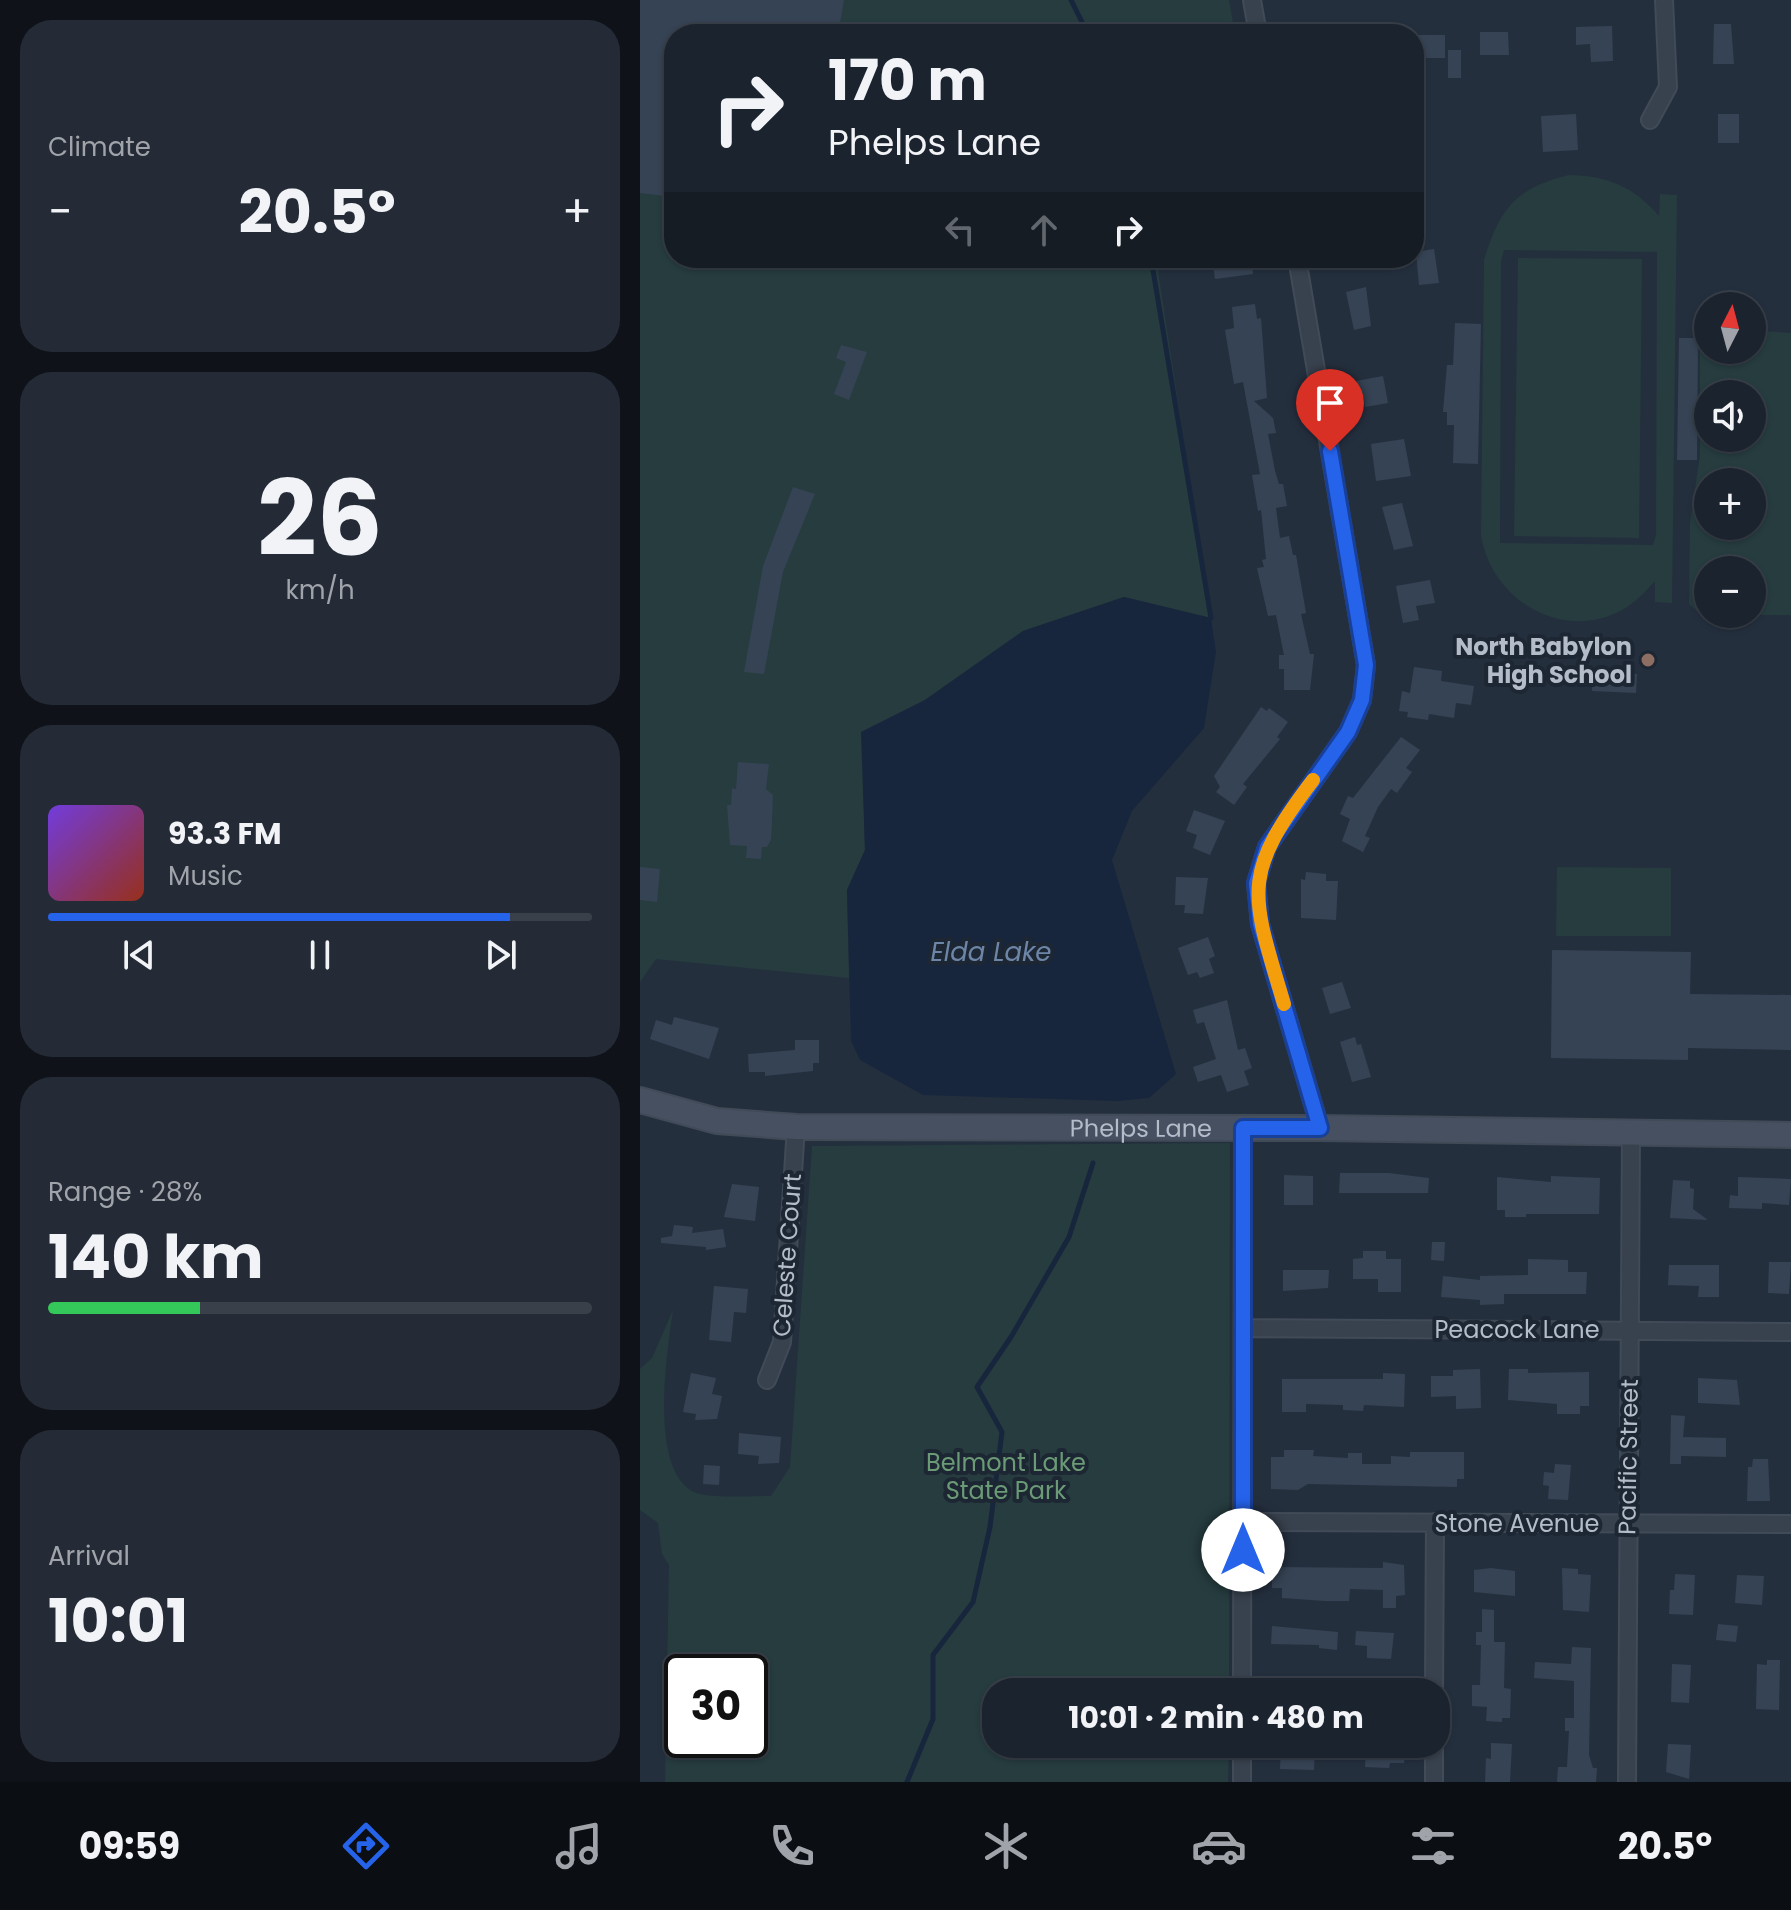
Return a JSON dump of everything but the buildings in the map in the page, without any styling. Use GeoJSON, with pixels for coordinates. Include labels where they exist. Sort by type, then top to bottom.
{"type":"FeatureCollection","features":[{"type":"Feature","properties":{"kind":"street"},"geometry":{"type":"LineString","coordinates":[[1252,0],[1256,24]]}},
{"type":"Feature","properties":{"kind":"street"},"geometry":{"type":"LineString","coordinates":[[1650,120],[1668,87],[1664,0]]}},
{"type":"Feature","properties":{"kind":"street"},"geometry":{"type":"LineString","coordinates":[[1299,268],[1366,665],[1362,700],[1348,732],[1267,847],[1256,883],[1260,924],[1320,1128]]}},
{"type":"Feature","properties":{"kind":"street","name":"Phelps Lane"},"geometry":{"type":"LineString","coordinates":[[640,1100],[717,1121],[796,1127],[1320,1128],[1791,1135]]}},
{"type":"Feature","properties":{"kind":"street","name":"Celeste Court"},"geometry":{"type":"LineString","coordinates":[[767,1380],[782,1342],[796,1127]]}},
{"type":"Feature","properties":{"kind":"street"},"geometry":{"type":"LineString","coordinates":[[1242,1678],[1243,1128]]}},
{"type":"Feature","properties":{"kind":"street","name":"Pacific Street"},"geometry":{"type":"LineString","coordinates":[[1627,1782],[1631,1133]]}},
{"type":"Feature","properties":{"kind":"street","name":"Peacock Lane"},"geometry":{"type":"LineString","coordinates":[[1243,1328],[1791,1332]]}},
{"type":"Feature","properties":{"kind":"street","name":"Stone Avenue"},"geometry":{"type":"LineString","coordinates":[[1243,1522],[1791,1524]]}},
{"type":"Feature","properties":{"kind":"street"},"geometry":{"type":"LineString","coordinates":[[1434,1678],[1435,1522]]}},
{"type":"Feature","properties":{"kind":"street"},"geometry":{"type":"LineString","coordinates":[[1242,1758],[1242,1782]]}},
{"type":"Feature","properties":{"kind":"street"},"geometry":{"type":"LineString","coordinates":[[1434,1758],[1434,1782]]}},
{"type":"Feature","properties":{"kind":"green space"},"geometry":{"type":"Polygon","coordinates":[[[640,0],[1229,0],[1233,24],[664,24],[664,268],[1158,268],[1211,618],[1124,597],[1023,631],[925,700],[862,732],[865,850],[847,890],[849,978],[656,959],[640,982],[640,0]]]}},
{"type":"Feature","properties":{"kind":"green space"},"geometry":{"type":"Polygon","coordinates":[[[1569,175],[1608,181],[1629,190],[1659,216],[1660,194],[1677,195],[1672,603],[1655,602],[1655,581],[1622,610],[1599,619],[1576,621],[1553,618],[1532,609],[1514,596],[1487,558],[1481,535],[1484,260],[1496,227],[1512,203],[1550,180],[1569,175]],[[1504,250],[1501,261],[1500,543],[1653,545],[1656,535],[1657,252],[1504,250]]]}},
{"type":"Feature","properties":{"kind":"green space"},"geometry":{"type":"Polygon","coordinates":[[[1518,258],[1642,259],[1639,538],[1514,536],[1518,258]]]}},
{"type":"Feature","properties":{"kind":"green space"},"geometry":{"type":"Polygon","coordinates":[[[1766,331],[1791,333],[1791,615],[1766,615],[1766,556],[1694,556],[1694,609],[1689,604],[1690,522],[1694,495],[1694,540],[1766,540],[1766,468],[1698,468],[1700,452],[1766,452],[1766,380],[1700,380],[1700,364],[1766,364],[1766,331]]]}},
{"type":"Feature","properties":{"kind":"green space"},"geometry":{"type":"Polygon","coordinates":[[[1557,867],[1671,868],[1671,936],[1556,936],[1557,867]]]}},
{"type":"Feature","properties":{"kind":"green space","name":"Belmont Lake State Park"},"geometry":{"type":"Polygon","coordinates":[[[1230,1143],[1229,1678],[982,1678],[982,1758],[1229,1758],[1228,1782],[665,1782],[665,1758],[768,1758],[768,1654],[667,1654],[669,1565],[662,1554],[658,1523],[640,1510],[640,1369],[652,1358],[673,1310],[664,1407],[670,1458],[679,1478],[698,1494],[771,1496],[790,1467],[812,1146],[1230,1143]]]}},
{"type":"Feature","properties":{"kind":"water","name":"Elda Lake"},"geometry":{"type":"Polygon","coordinates":[[[1124,597],[1211,618],[1216,652],[1204,728],[1132,811],[1112,860],[1176,1074],[1149,1098],[1118,1101],[923,1095],[860,1060],[851,1041],[847,890],[865,850],[861,732],[925,700],[1023,631],[1124,597]]]}},
{"type":"Feature","properties":{"kind":"waterway"},"geometry":{"type":"LineString","coordinates":[[1071,0],[1083,24]]}},
{"type":"Feature","properties":{"kind":"waterway"},"geometry":{"type":"LineString","coordinates":[[1153,268],[1211,618],[1206,621]]}},
{"type":"Feature","properties":{"kind":"waterway"},"geometry":{"type":"LineString","coordinates":[[907,1782],[933,1719],[933,1655],[973,1602],[990,1527],[1002,1432],[977,1387],[1011,1337],[1069,1237],[1093,1163]]}},
{"type":"Feature","properties":{"kind":"slow traffic"},"geometry":{"type":"LineString","coordinates":[[1284,1004],[1260,924],[1256,883],[1267,847],[1313,780]]}},
{"type":"Feature","properties":{"kind":"place","name":"North Babylon High School"},"geometry":{"type":"Point","coordinates":[1648,660]}},
{"type":"Feature","properties":{"kind":"route"},"geometry":{"type":"LineString","coordinates":[[1243,1550],[1243,1128],[1320,1128],[1260,924],[1256,883],[1267,847],[1289,811],[1348,732],[1362,700],[1366,665],[1363,632],[1349,572],[1330,451]]}}]}
